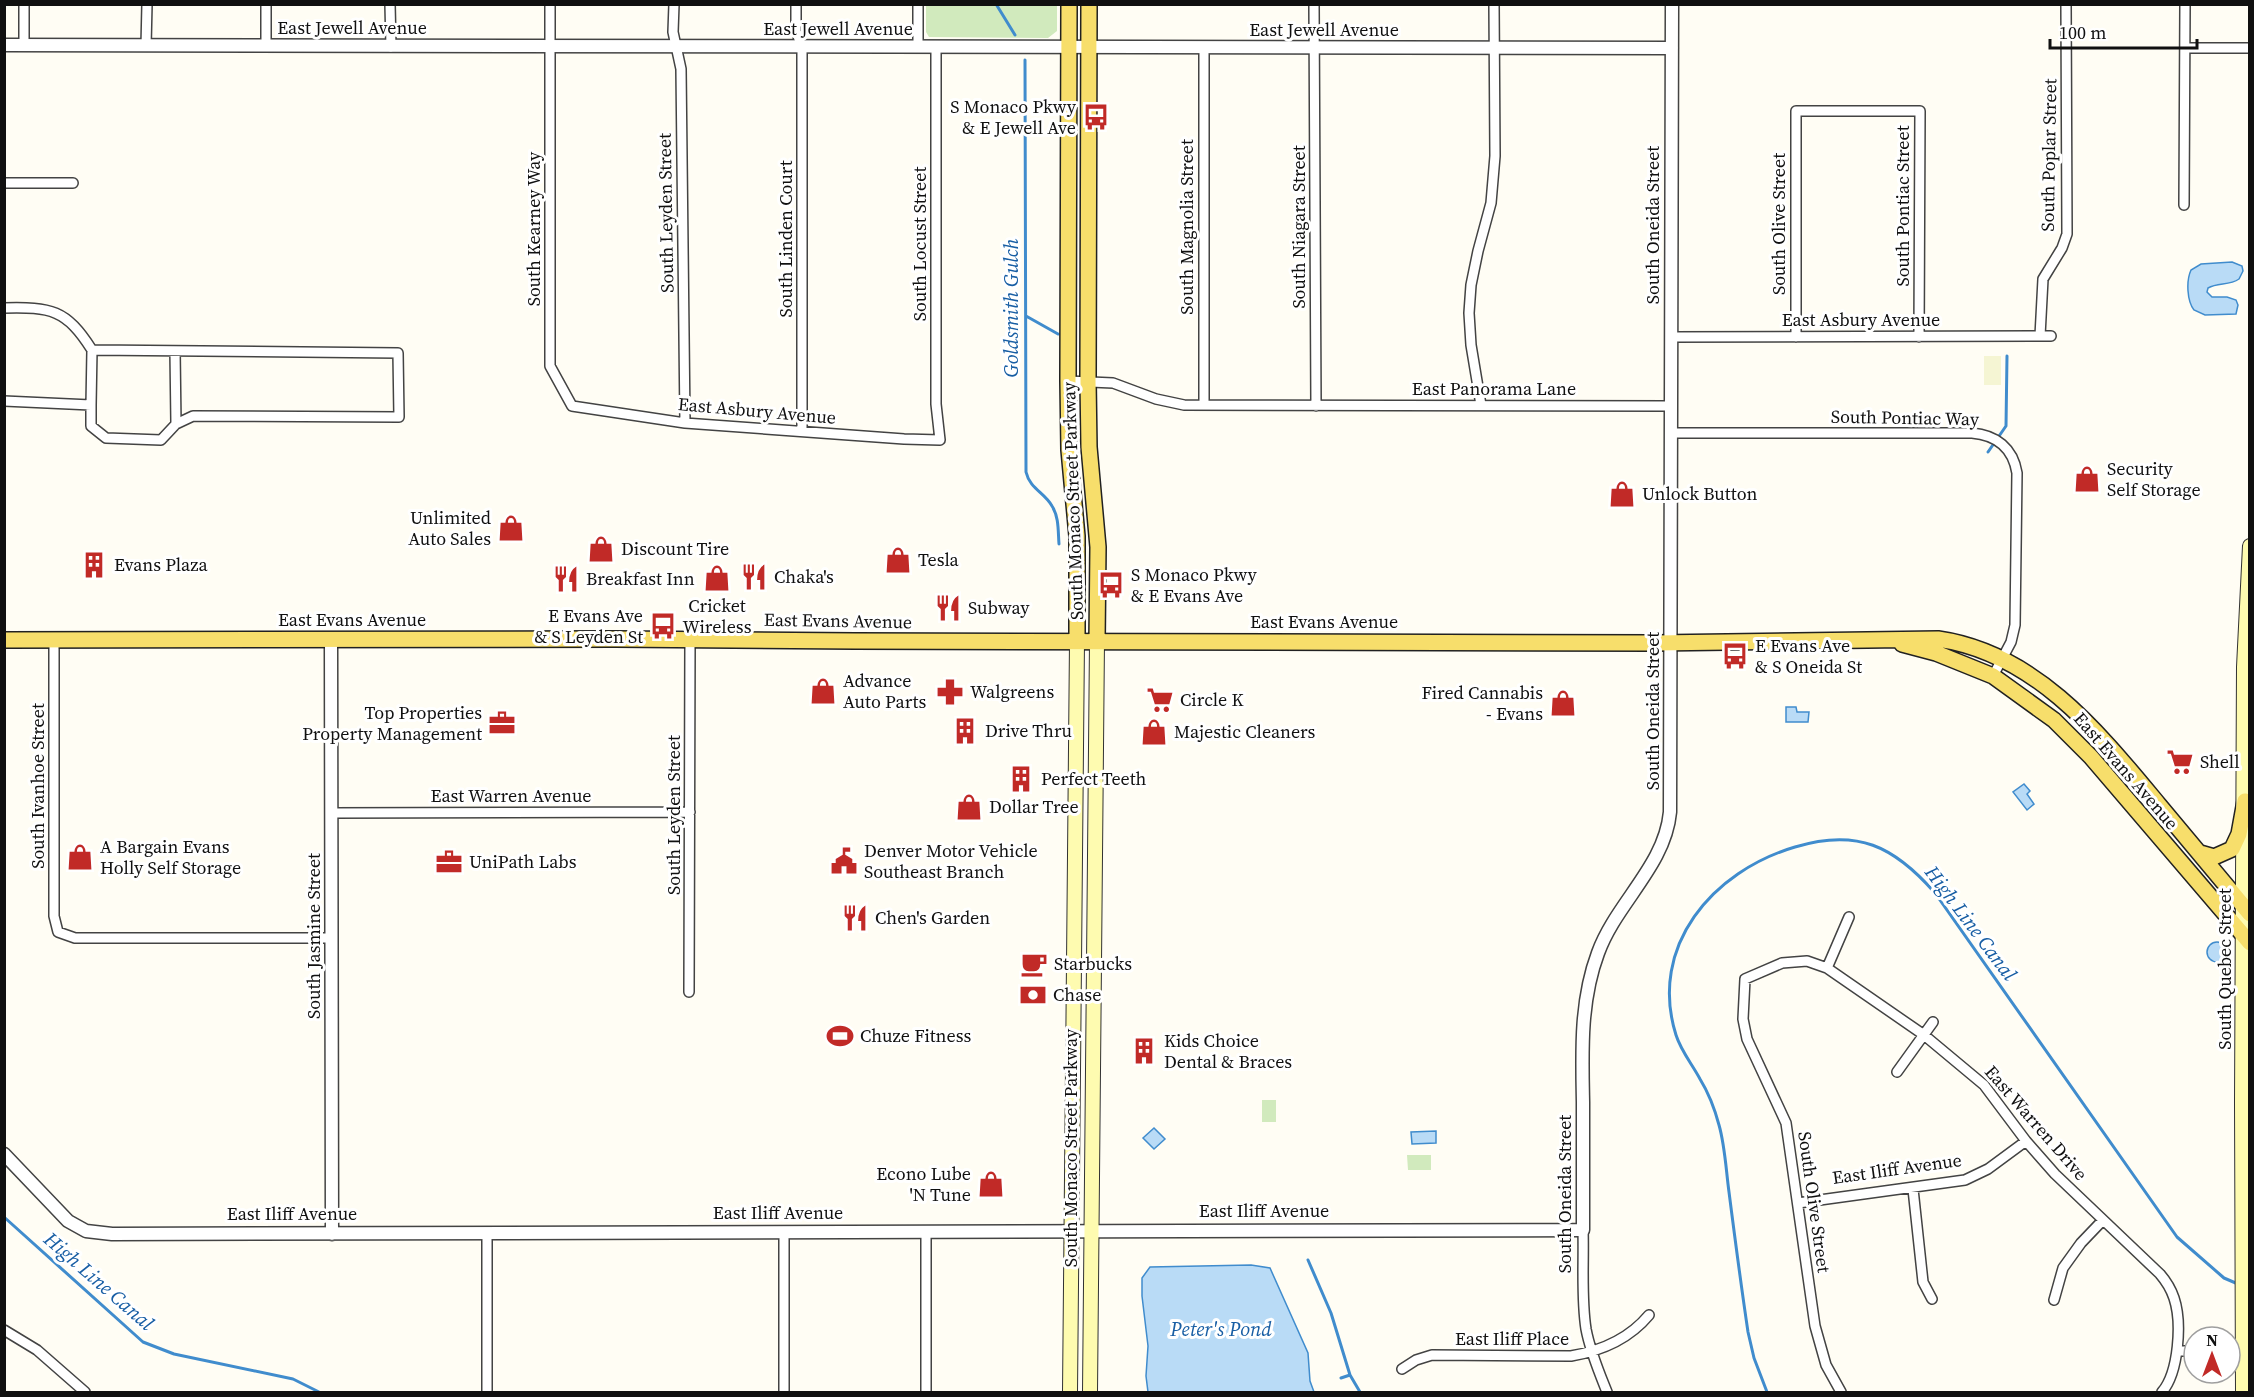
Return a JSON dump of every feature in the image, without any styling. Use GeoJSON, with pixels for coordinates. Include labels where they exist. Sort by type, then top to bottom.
{"type":"FeatureCollection","features":[{"type":"Feature","properties":{"kind":"main road","name":"South Monaco Street Parkway"},"geometry":{"type":"LineString","coordinates":[[1069,4],[1069,450],[1077,529],[1070,1392]]}},
{"type":"Feature","properties":{"kind":"main road","name":"South Monaco Street Parkway"},"geometry":{"type":"LineString","coordinates":[[1089,4],[1088,381],[1090,453],[1097,529],[1090,1392]]}},
{"type":"Feature","properties":{"kind":"main road","name":"South Quebec Street"},"geometry":{"type":"LineString","coordinates":[[2243,1392],[2242,1115],[2247,731],[2244,649],[2250,546]]}},
{"type":"Feature","properties":{"kind":"main road","name":"East Evans Avenue"},"geometry":{"type":"LineString","coordinates":[[4,640],[690,639],[1671,642],[1921,638],[1946,640],[1973,647],[2002,659],[2045,686],[2094,728],[2246,910]]}},
{"type":"Feature","properties":{"kind":"main road","name":"East Evans Avenue"},"geometry":{"type":"LineString","coordinates":[[1887,640],[1936,653],[1993,676],[2040,708],[2079,743],[2246,939]]}},
{"type":"Feature","properties":{"kind":"main road"},"geometry":{"type":"LineString","coordinates":[[2200,853],[2214,857],[2232,849],[2239,834],[2245,801]]}},
{"type":"Feature","properties":{"kind":"street"},"geometry":{"type":"LineString","coordinates":[[24,4],[24,46]]}},
{"type":"Feature","properties":{"kind":"street"},"geometry":{"type":"LineString","coordinates":[[146,46],[147,4]]}},
{"type":"Feature","properties":{"kind":"street"},"geometry":{"type":"LineString","coordinates":[[266,4],[266,46]]}},
{"type":"Feature","properties":{"kind":"street"},"geometry":{"type":"LineString","coordinates":[[390,4],[391,47]]}},
{"type":"Feature","properties":{"kind":"street","name":"South Kearney Way"},"geometry":{"type":"LineString","coordinates":[[550,4],[550,366],[572,406]]}},
{"type":"Feature","properties":{"kind":"street","name":"South Leyden Street"},"geometry":{"type":"LineString","coordinates":[[674,4],[673,32],[681,80],[685,423]]}},
{"type":"Feature","properties":{"kind":"street","name":"South Linden Court"},"geometry":{"type":"LineString","coordinates":[[796,4],[796,30],[802,47],[802,431]]}},
{"type":"Feature","properties":{"kind":"street"},"geometry":{"type":"LineString","coordinates":[[918,4],[918,47]]}},
{"type":"Feature","properties":{"kind":"street","name":"South Niagara Street"},"geometry":{"type":"LineString","coordinates":[[1314,4],[1316,406]]}},
{"type":"Feature","properties":{"kind":"street"},"geometry":{"type":"LineString","coordinates":[[1481,405],[1471,345],[1469,312],[1471,285],[1491,203],[1495,156],[1494,4]]}},
{"type":"Feature","properties":{"kind":"street","name":"South Oneida Street"},"geometry":{"type":"LineString","coordinates":[[1607,1392],[1592,1353],[1584,1311],[1583,1044],[1585,1004],[1592,971],[1605,937],[1620,909],[1658,854],[1669,825],[1671,806],[1672,4]]}},
{"type":"Feature","properties":{"kind":"street","name":"South Poplar Street"},"geometry":{"type":"LineString","coordinates":[[2040,336],[2043,279],[2062,248],[2067,234],[2066,4]]}},
{"type":"Feature","properties":{"kind":"street"},"geometry":{"type":"LineString","coordinates":[[2184,205],[2186,4]]}},
{"type":"Feature","properties":{"kind":"street","name":"East Jewell Avenue"},"geometry":{"type":"LineString","coordinates":[[4,45],[1672,48]]}},
{"type":"Feature","properties":{"kind":"street","name":"South Locust Street"},"geometry":{"type":"LineString","coordinates":[[936,47],[936,408],[940,440]]}},
{"type":"Feature","properties":{"kind":"street","name":"South Magnolia Street"},"geometry":{"type":"LineString","coordinates":[[1204,48],[1204,405]]}},
{"type":"Feature","properties":{"kind":"street"},"geometry":{"type":"LineString","coordinates":[[2186,48],[2250,48]]}},
{"type":"Feature","properties":{"kind":"street","name":"South Olive Street"},"geometry":{"type":"LineString","coordinates":[[1796,337],[1796,111],[1920,111]]}},
{"type":"Feature","properties":{"kind":"street","name":"South Pontiac Street"},"geometry":{"type":"LineString","coordinates":[[1919,337],[1920,111]]}},
{"type":"Feature","properties":{"kind":"street"},"geometry":{"type":"LineString","coordinates":[[4,183],[73,183]]}},
{"type":"Feature","properties":{"kind":"street"},"geometry":{"type":"LineString","coordinates":[[4,308],[33,308],[63,315],[82,333],[92,350],[92,426],[106,438],[161,440],[176,424],[193,416],[399,417],[398,353],[92,350]]}},
{"type":"Feature","properties":{"kind":"street","name":"East Asbury Avenue"},"geometry":{"type":"LineString","coordinates":[[1671,337],[2051,336]]}},
{"type":"Feature","properties":{"kind":"street"},"geometry":{"type":"LineString","coordinates":[[175,351],[176,424]]}},
{"type":"Feature","properties":{"kind":"street"},"geometry":{"type":"LineString","coordinates":[[1068,381],[1122,385],[1167,403],[1316,406]]}},
{"type":"Feature","properties":{"kind":"street"},"geometry":{"type":"LineString","coordinates":[[4,401],[91,405]]}},
{"type":"Feature","properties":{"kind":"street","name":"East Asbury Avenue"},"geometry":{"type":"LineString","coordinates":[[572,406],[685,423],[904,440],[940,440]]}},
{"type":"Feature","properties":{"kind":"street","name":"East Panorama Lane"},"geometry":{"type":"LineString","coordinates":[[1316,406],[1671,406]]}},
{"type":"Feature","properties":{"kind":"street","name":"South Pontiac Way"},"geometry":{"type":"LineString","coordinates":[[1671,433],[1972,433],[1987,435],[1998,440],[2013,456],[2017,477],[2016,616],[2012,638],[1993,676]]}},
{"type":"Feature","properties":{"kind":"street","name":"South Jasmine Street"},"geometry":{"type":"LineString","coordinates":[[331,639],[332,1233]]}},
{"type":"Feature","properties":{"kind":"street","name":"South Leyden Street"},"geometry":{"type":"LineString","coordinates":[[688,992],[690,639]]}},
{"type":"Feature","properties":{"kind":"street","name":"South Ivanhoe Street"},"geometry":{"type":"LineString","coordinates":[[54,640],[54,916],[58,932],[75,938],[332,938]]}},
{"type":"Feature","properties":{"kind":"street","name":"East Warren Avenue"},"geometry":{"type":"LineString","coordinates":[[332,813],[690,812]]}},
{"type":"Feature","properties":{"kind":"street"},"geometry":{"type":"LineString","coordinates":[[1827,968],[1849,917]]}},
{"type":"Feature","properties":{"kind":"street","name":"East Warren Drive"},"geometry":{"type":"LineString","coordinates":[[1743,1019],[1746,979],[1782,963],[1807,962],[1827,968],[1924,1035],[1984,1085],[2026,1141],[2055,1174],[2168,1284],[2174,1297],[2177,1313],[2177,1351],[2174,1369],[2162,1392]]}},
{"type":"Feature","properties":{"kind":"street","name":"South Olive Street"},"geometry":{"type":"LineString","coordinates":[[1743,1019],[1747,1040],[1786,1123],[1817,1335],[1826,1365],[1841,1392]]}},
{"type":"Feature","properties":{"kind":"street"},"geometry":{"type":"LineString","coordinates":[[1897,1072],[1933,1022]]}},
{"type":"Feature","properties":{"kind":"street","name":"East Iliff Avenue"},"geometry":{"type":"LineString","coordinates":[[1798,1203],[1913,1189],[1973,1178],[2026,1141]]}},
{"type":"Feature","properties":{"kind":"street","name":"East Iliff Avenue"},"geometry":{"type":"LineString","coordinates":[[4,1154],[68,1221],[86,1231],[112,1234],[1583,1230]]}},
{"type":"Feature","properties":{"kind":"street"},"geometry":{"type":"LineString","coordinates":[[1913,1189],[1923,1282],[1932,1299]]}},
{"type":"Feature","properties":{"kind":"street"},"geometry":{"type":"LineString","coordinates":[[2054,1300],[2063,1268],[2081,1243],[2103,1220]]}},
{"type":"Feature","properties":{"kind":"street"},"geometry":{"type":"LineString","coordinates":[[784,1232],[784,1392]]}},
{"type":"Feature","properties":{"kind":"street"},"geometry":{"type":"LineString","coordinates":[[926,1232],[926,1392]]}},
{"type":"Feature","properties":{"kind":"street"},"geometry":{"type":"LineString","coordinates":[[487,1392],[488,1233]]}},
{"type":"Feature","properties":{"kind":"street","name":"East Iliff Place"},"geometry":{"type":"LineString","coordinates":[[1402,1369],[1416,1360],[1432,1355],[1571,1356],[1592,1353],[1628,1336],[1649,1315]]}},
{"type":"Feature","properties":{"kind":"street"},"geometry":{"type":"LineString","coordinates":[[4,1330],[37,1350],[85,1392]]}},
{"type":"Feature","properties":{"kind":"street"},"geometry":{"type":"LineString","coordinates":[[2177,1351],[2182,1351]]}},
{"type":"Feature","properties":{"kind":"green space"},"geometry":{"type":"Polygon","coordinates":[[[926,5],[1057,5],[1057,31],[1048,38],[929,37],[926,32],[926,5]]]}},
{"type":"Feature","properties":{"kind":"green space"},"geometry":{"type":"Polygon","coordinates":[[[1984,356],[2001,356],[2001,385],[1984,385],[1984,356]]]}},
{"type":"Feature","properties":{"kind":"green space"},"geometry":{"type":"Polygon","coordinates":[[[1262,1100],[1276,1100],[1276,1122],[1262,1122],[1262,1100]]]}},
{"type":"Feature","properties":{"kind":"green space"},"geometry":{"type":"Polygon","coordinates":[[[1407,1155],[1431,1155],[1431,1170],[1408,1170],[1407,1155]]]}},
{"type":"Feature","properties":{"kind":"water"},"geometry":{"type":"Polygon","coordinates":[[[2232,262],[2242,266],[2243,271],[2239,279],[2231,283],[2212,286],[2207,292],[2212,297],[2227,297],[2236,300],[2238,305],[2236,314],[2205,315],[2194,310],[2188,291],[2191,270],[2201,264],[2232,262]]]}},
{"type":"Feature","properties":{"kind":"water"},"geometry":{"type":"Polygon","coordinates":[[[1786,707],[1796,707],[1797,712],[1809,712],[1808,722],[1786,722],[1786,707]]]}},
{"type":"Feature","properties":{"kind":"water"},"geometry":{"type":"Polygon","coordinates":[[[2024,784],[2030,791],[2027,794],[2034,804],[2027,810],[2013,792],[2024,784]]]}},
{"type":"Feature","properties":{"kind":"water"},"geometry":{"type":"Polygon","coordinates":[[[2213,942],[2221,942],[2227,948],[2227,956],[2221,962],[2213,962],[2207,956],[2207,948],[2213,942]]]}},
{"type":"Feature","properties":{"kind":"water"},"geometry":{"type":"Polygon","coordinates":[[[1154,1128],[1165,1139],[1154,1149],[1143,1138],[1154,1128]]]}},
{"type":"Feature","properties":{"kind":"water"},"geometry":{"type":"Polygon","coordinates":[[[1436,1131],[1436,1143],[1412,1144],[1411,1132],[1436,1131]]]}},
{"type":"Feature","properties":{"kind":"water","name":"Peter's Pond"},"geometry":{"type":"Polygon","coordinates":[[[1251,1265],[1270,1268],[1308,1353],[1310,1381],[1314,1392],[1148,1392],[1146,1376],[1148,1346],[1142,1278],[1150,1267],[1251,1265]]]}},
{"type":"Feature","properties":{"kind":"waterway","name":"Goldsmith Gulch"},"geometry":{"type":"LineString","coordinates":[[996,4],[1015,35]]}},
{"type":"Feature","properties":{"kind":"waterway","name":"Goldsmith Gulch"},"geometry":{"type":"LineString","coordinates":[[1025,60],[1026,472],[1031,483],[1049,501],[1054,510],[1058,524],[1059,544]]}},
{"type":"Feature","properties":{"kind":"waterway"},"geometry":{"type":"LineString","coordinates":[[1026,316],[1058,334]]}},
{"type":"Feature","properties":{"kind":"waterway"},"geometry":{"type":"LineString","coordinates":[[1988,452],[2006,426],[2007,356]]}},
{"type":"Feature","properties":{"kind":"waterway","name":"High Line Canal"},"geometry":{"type":"LineString","coordinates":[[1767,1392],[1754,1358],[1748,1332],[1721,1133],[1708,1095],[1676,1035],[1670,1002],[1671,971],[1680,943],[1694,917],[1714,894],[1738,874],[1765,858],[1795,847],[1837,840],[1873,845],[1905,863],[1920,877],[1935,893],[2177,1237],[2224,1278],[2238,1284]]}},
{"type":"Feature","properties":{"kind":"waterway","name":"High Line Canal"},"geometry":{"type":"LineString","coordinates":[[4,1217],[143,1342],[174,1354],[293,1379],[319,1392]]}},
{"type":"Feature","properties":{"kind":"waterway","name":"Goldsmith Gulch"},"geometry":{"type":"LineString","coordinates":[[1308,1260],[1331,1313],[1350,1375],[1360,1392]]}},
{"type":"Feature","properties":{"kind":"waterway"},"geometry":{"type":"LineString","coordinates":[[1341,1378],[1350,1375]]}},
{"type":"Feature","properties":{"kind":"place","name":"S Monaco Pkwy & E Jewell Ave"},"geometry":{"type":"Point","coordinates":[1096,117]}},
{"type":"Feature","properties":{"kind":"place","name":"Security Self Storage"},"geometry":{"type":"Point","coordinates":[2087,479]}},
{"type":"Feature","properties":{"kind":"place","name":"Unlock Button"},"geometry":{"type":"Point","coordinates":[1622,494]}},
{"type":"Feature","properties":{"kind":"place","name":"Unlimited Auto Sales"},"geometry":{"type":"Point","coordinates":[511,528]}},
{"type":"Feature","properties":{"kind":"place","name":"Discount Tire"},"geometry":{"type":"Point","coordinates":[601,549]}},
{"type":"Feature","properties":{"kind":"place","name":"Tesla"},"geometry":{"type":"Point","coordinates":[898,560]}},
{"type":"Feature","properties":{"kind":"place","name":"Evans Plaza"},"geometry":{"type":"Point","coordinates":[94,565]}},
{"type":"Feature","properties":{"kind":"place","name":"Chaka's"},"geometry":{"type":"Point","coordinates":[754,577]}},
{"type":"Feature","properties":{"kind":"place","name":"Cricket Wireless"},"geometry":{"type":"Point","coordinates":[717,578]}},
{"type":"Feature","properties":{"kind":"place","name":"Breakfast Inn"},"geometry":{"type":"Point","coordinates":[566,579]}},
{"type":"Feature","properties":{"kind":"place","name":"S Monaco Pkwy & E Evans Ave"},"geometry":{"type":"Point","coordinates":[1111,585]}},
{"type":"Feature","properties":{"kind":"place","name":"Subway"},"geometry":{"type":"Point","coordinates":[948,608]}},
{"type":"Feature","properties":{"kind":"place","name":"E Evans Ave & S Leyden St"},"geometry":{"type":"Point","coordinates":[663,626]}},
{"type":"Feature","properties":{"kind":"place","name":"E Evans Ave & S Oneida St"},"geometry":{"type":"Point","coordinates":[1735,656]}},
{"type":"Feature","properties":{"kind":"place","name":"Advance Auto Parts"},"geometry":{"type":"Point","coordinates":[823,691]}},
{"type":"Feature","properties":{"kind":"place","name":"Walgreens"},"geometry":{"type":"Point","coordinates":[950,692]}},
{"type":"Feature","properties":{"kind":"place","name":"Circle K"},"geometry":{"type":"Point","coordinates":[1160,700]}},
{"type":"Feature","properties":{"kind":"place","name":"Fired Cannabis - Evans"},"geometry":{"type":"Point","coordinates":[1563,703]}},
{"type":"Feature","properties":{"kind":"place","name":"Top Properties Property Management"},"geometry":{"type":"Point","coordinates":[502,723]}},
{"type":"Feature","properties":{"kind":"place","name":"Drive Thru"},"geometry":{"type":"Point","coordinates":[965,731]}},
{"type":"Feature","properties":{"kind":"place","name":"Majestic Cleaners"},"geometry":{"type":"Point","coordinates":[1154,732]}},
{"type":"Feature","properties":{"kind":"place","name":"Shell"},"geometry":{"type":"Point","coordinates":[2180,762]}},
{"type":"Feature","properties":{"kind":"place","name":"Perfect Teeth"},"geometry":{"type":"Point","coordinates":[1021,779]}},
{"type":"Feature","properties":{"kind":"place","name":"Dollar Tree"},"geometry":{"type":"Point","coordinates":[969,807]}},
{"type":"Feature","properties":{"kind":"place","name":"A Bargain Evans Holly Self Storage"},"geometry":{"type":"Point","coordinates":[80,857]}},
{"type":"Feature","properties":{"kind":"place","name":"Denver Motor Vehicle Southeast Branch"},"geometry":{"type":"Point","coordinates":[844,861]}},
{"type":"Feature","properties":{"kind":"place","name":"UniPath Labs"},"geometry":{"type":"Point","coordinates":[449,862]}},
{"type":"Feature","properties":{"kind":"place","name":"Chen's Garden"},"geometry":{"type":"Point","coordinates":[855,918]}},
{"type":"Feature","properties":{"kind":"place","name":"Starbucks"},"geometry":{"type":"Point","coordinates":[1034,964]}},
{"type":"Feature","properties":{"kind":"place","name":"Chase"},"geometry":{"type":"Point","coordinates":[1033,995]}},
{"type":"Feature","properties":{"kind":"place","name":"Chuze Fitness"},"geometry":{"type":"Point","coordinates":[840,1036]}},
{"type":"Feature","properties":{"kind":"place","name":"Kids Choice Dental & Braces"},"geometry":{"type":"Point","coordinates":[1144,1051]}},
{"type":"Feature","properties":{"kind":"place","name":"Econo Lube 'N Tune"},"geometry":{"type":"Point","coordinates":[991,1184]}}]}
